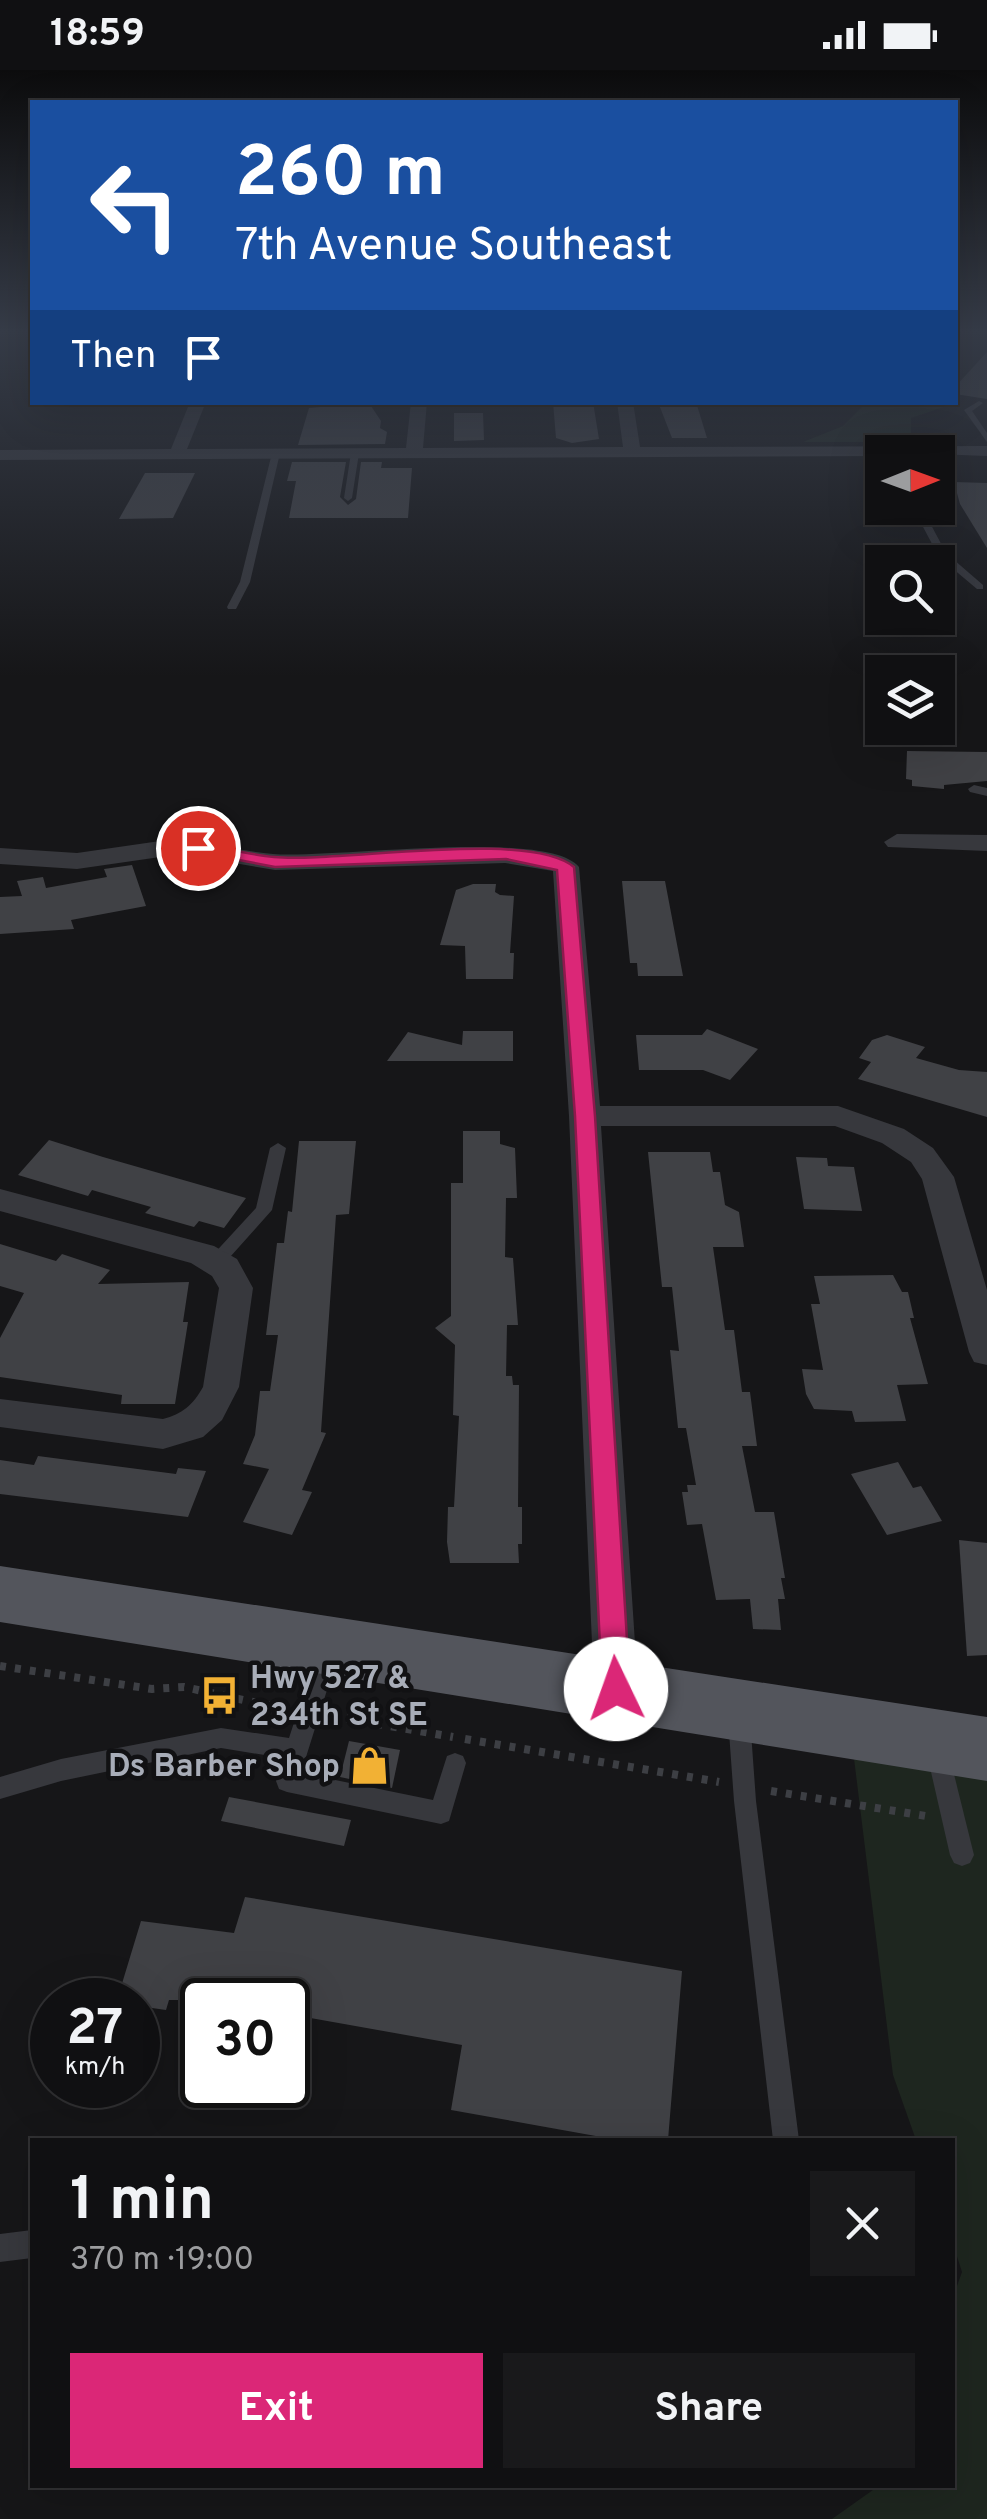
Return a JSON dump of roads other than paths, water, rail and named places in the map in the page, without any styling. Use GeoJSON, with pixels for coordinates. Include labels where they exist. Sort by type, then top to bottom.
{"type":"FeatureCollection","features":[{"type":"Feature","properties":{"kind":"main road"},"geometry":{"type":"LineString","coordinates":[[0,1594],[961,1744]]}},
{"type":"Feature","properties":{"kind":"street"},"geometry":{"type":"LineString","coordinates":[[177,454],[179,448]]}},
{"type":"Feature","properties":{"kind":"street"},"geometry":{"type":"LineString","coordinates":[[955,451],[987,451]]}},
{"type":"Feature","properties":{"kind":"street"},"geometry":{"type":"LineString","coordinates":[[0,455],[865,452]]}},
{"type":"Feature","properties":{"kind":"street"},"geometry":{"type":"LineString","coordinates":[[897,842],[987,843]]}},
{"type":"Feature","properties":{"kind":"street"},"geometry":{"type":"LineString","coordinates":[[0,856],[60,862],[181,846],[275,862],[506,854],[566,867],[585,1116],[616,1689]]}},
{"type":"Feature","properties":{"kind":"street"},"geometry":{"type":"LineString","coordinates":[[585,1116],[838,1116],[893,1136],[922,1156],[938,1177],[987,1352]]}},
{"type":"Feature","properties":{"kind":"street"},"geometry":{"type":"LineString","coordinates":[[0,1200],[184,1249],[220,1265],[236,1288],[220,1387],[210,1410],[190,1428],[163,1434],[0,1413]]}},
{"type":"Feature","properties":{"kind":"lane"},"geometry":{"type":"LineString","coordinates":[[232,607],[245,582],[276,453]]}},
{"type":"Feature","properties":{"kind":"lane"},"geometry":{"type":"LineString","coordinates":[[348,498],[356,453]]}},
{"type":"Feature","properties":{"kind":"lane"},"geometry":{"type":"LineString","coordinates":[[927,525],[942,555],[980,586]]}},
{"type":"Feature","properties":{"kind":"lane"},"geometry":{"type":"LineString","coordinates":[[220,1265],[264,1210],[278,1148]]}},
{"type":"Feature","properties":{"kind":"lane"},"geometry":{"type":"LineString","coordinates":[[330,1645],[287,1781],[441,1813],[455,1764]]}},
{"type":"Feature","properties":{"kind":"lane"},"geometry":{"type":"LineString","coordinates":[[738,1708],[786,2138]]}},
{"type":"Feature","properties":{"kind":"lane"},"geometry":{"type":"LineString","coordinates":[[0,1788],[61,1770],[221,1738],[297,1750]]}},
{"type":"Feature","properties":{"kind":"lane"},"geometry":{"type":"LineString","coordinates":[[961,1744],[954,1821],[962,1855]]}},
{"type":"Feature","properties":{"kind":"lane"},"geometry":{"type":"LineString","coordinates":[[0,2248],[30,2244]]}},
{"type":"Feature","properties":{"kind":"place","name":"Hwy 527 & 234th St SE"},"geometry":{"type":"Point","coordinates":[220,1695]}},
{"type":"Feature","properties":{"kind":"place","name":"Ds Barber Shop"},"geometry":{"type":"Point","coordinates":[370,1765]}}]}
